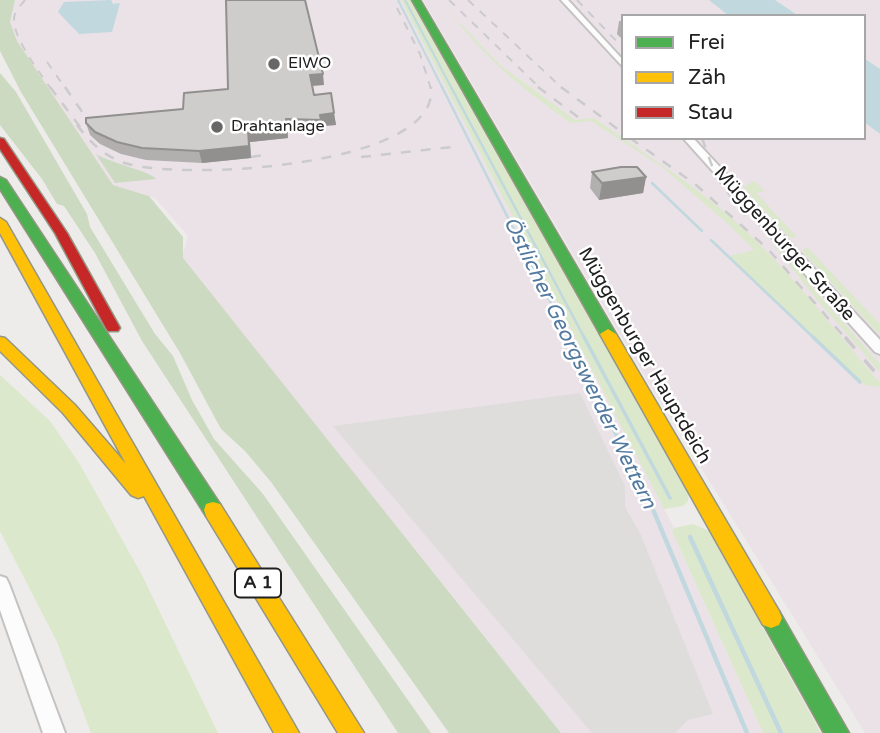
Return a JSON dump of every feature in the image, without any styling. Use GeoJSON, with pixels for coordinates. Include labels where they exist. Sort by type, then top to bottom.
{"type":"FeatureCollection","features":[{"type":"Feature","properties":{"kind":"main road","name":"Müggenburger Hauptdeich"},"geometry":{"type":"LineString","coordinates":[[416,0],[837,733]]}},
{"type":"Feature","properties":{"kind":"main road"},"geometry":{"type":"LineString","coordinates":[[0,141],[32,186],[92,288],[165,432]]}},
{"type":"Feature","properties":{"kind":"main road","name":"A 1"},"geometry":{"type":"LineString","coordinates":[[0,180],[165,432],[352,733]]}},
{"type":"Feature","properties":{"kind":"main road"},"geometry":{"type":"LineString","coordinates":[[0,222],[108,411],[168,525]]}},
{"type":"Feature","properties":{"kind":"main road","name":"A 1"},"geometry":{"type":"LineString","coordinates":[[0,342],[69,409],[168,525],[286,733]]}},
{"type":"Feature","properties":{"kind":"street"},"geometry":{"type":"LineString","coordinates":[[564,0],[621,63]]}},
{"type":"Feature","properties":{"kind":"street","name":"Müggenburger Straße"},"geometry":{"type":"LineString","coordinates":[[690,140],[880,349]]}},
{"type":"Feature","properties":{"kind":"street"},"geometry":{"type":"LineString","coordinates":[[0,584],[54,733]]}},
{"type":"Feature","properties":{"kind":"shaded area"},"geometry":{"type":"Polygon","coordinates":[[[15,0],[401,0],[674,528],[672,531],[763,733],[561,733],[182,258],[188,236],[155,198],[113,185],[17,41],[10,22],[15,0]]]}},
{"type":"Feature","properties":{"kind":"shaded area"},"geometry":{"type":"Polygon","coordinates":[[[423,0],[709,0],[726,14],[621,14],[621,140],[866,140],[866,124],[880,134],[880,733],[865,733],[650,385],[423,0]]]}},
{"type":"Feature","properties":{"kind":"shaded area"},"geometry":{"type":"Polygon","coordinates":[[[775,0],[880,0],[880,69],[866,59],[866,14],[796,14],[775,0]]]}},
{"type":"Feature","properties":{"kind":"shaded area"},"geometry":{"type":"Polygon","coordinates":[[[580,393],[625,486],[625,507],[641,535],[713,714],[688,720],[675,733],[592,733],[333,426],[580,393]]]}},
{"type":"Feature","properties":{"kind":"green space"},"geometry":{"type":"Polygon","coordinates":[[[0,0],[15,0],[10,22],[17,41],[113,185],[149,196],[183,237],[183,258],[561,733],[449,733],[271,482],[245,451],[221,429],[180,353],[21,92],[0,51],[0,0]]]}},
{"type":"Feature","properties":{"kind":"green space"},"geometry":{"type":"Polygon","coordinates":[[[401,0],[413,0],[689,494],[688,501],[683,506],[664,509],[401,0]]]}},
{"type":"Feature","properties":{"kind":"green space"},"geometry":{"type":"Polygon","coordinates":[[[442,0],[457,20],[500,65],[575,120],[594,118],[621,137],[621,140],[626,140],[686,182],[737,223],[793,280],[880,383],[880,387],[865,385],[729,256],[754,250],[728,224],[662,167],[591,121],[571,123],[535,96],[500,68],[455,19],[442,0]]]}},
{"type":"Feature","properties":{"kind":"green space"},"geometry":{"type":"Polygon","coordinates":[[[0,73],[16,92],[87,214],[90,227],[155,334],[173,356],[192,400],[214,439],[263,494],[431,733],[398,733],[142,341],[95,253],[64,206],[57,204],[42,179],[0,125],[0,73]]]}},
{"type":"Feature","properties":{"kind":"green space"},"geometry":{"type":"Polygon","coordinates":[[[96,154],[146,173],[156,179],[115,183],[96,154]]]}},
{"type":"Feature","properties":{"kind":"green space"},"geometry":{"type":"Polygon","coordinates":[[[754,181],[765,191],[756,193],[797,237],[790,238],[743,187],[754,181]]]}},
{"type":"Feature","properties":{"kind":"green space"},"geometry":{"type":"Polygon","coordinates":[[[770,241],[808,278],[810,285],[880,364],[880,372],[818,301],[770,241]]]}},
{"type":"Feature","properties":{"kind":"green space"},"geometry":{"type":"Polygon","coordinates":[[[807,247],[880,324],[880,335],[802,251],[807,247]]]}},
{"type":"Feature","properties":{"kind":"green space"},"geometry":{"type":"Polygon","coordinates":[[[0,375],[50,421],[79,463],[142,575],[218,733],[91,733],[57,642],[0,531],[0,375]]]}},
{"type":"Feature","properties":{"kind":"green space"},"geometry":{"type":"Polygon","coordinates":[[[693,524],[709,531],[821,733],[763,733],[672,531],[674,528],[693,524]]]}},
{"type":"Feature","properties":{"kind":"water"},"geometry":{"type":"Polygon","coordinates":[[[111,0],[113,4],[120,3],[112,32],[79,34],[58,12],[64,2],[111,0]]]}},
{"type":"Feature","properties":{"kind":"water"},"geometry":{"type":"Polygon","coordinates":[[[709,0],[775,0],[796,14],[726,14],[709,0]]]}},
{"type":"Feature","properties":{"kind":"water"},"geometry":{"type":"Polygon","coordinates":[[[866,59],[880,69],[880,134],[866,124],[866,59]]]}},
{"type":"Feature","properties":{"kind":"building"},"geometry":{"type":"Polygon","coordinates":[[[226,0],[305,0],[323,74],[310,75],[314,95],[331,93],[334,113],[320,115],[321,120],[286,119],[286,126],[248,130],[249,146],[199,151],[142,148],[117,142],[95,132],[86,123],[86,118],[183,109],[184,93],[228,89],[226,0]]]}},
{"type":"Feature","properties":{"kind":"building"},"geometry":{"type":"Polygon","coordinates":[[[637,167],[646,177],[602,183],[592,172],[637,167]]]}},
{"type":"Feature","properties":{"kind":"waterway","name":"Östlicher Georgswerder Wettern"},"geometry":{"type":"LineString","coordinates":[[398,0],[443,89]]}},
{"type":"Feature","properties":{"kind":"waterway"},"geometry":{"type":"LineString","coordinates":[[405,0],[452,89]]}},
{"type":"Feature","properties":{"kind":"waterway","name":"Östlicher Georgswerder Wettern"},"geometry":{"type":"LineString","coordinates":[[442,87],[568,338]]}},
{"type":"Feature","properties":{"kind":"waterway"},"geometry":{"type":"LineString","coordinates":[[451,87],[585,339]]}},
{"type":"Feature","properties":{"kind":"waterway"},"geometry":{"type":"LineString","coordinates":[[652,183],[702,231]]}},
{"type":"Feature","properties":{"kind":"waterway"},"geometry":{"type":"LineString","coordinates":[[711,240],[815,339]]}},
{"type":"Feature","properties":{"kind":"waterway"},"geometry":{"type":"LineString","coordinates":[[584,337],[670,498]]}},
{"type":"Feature","properties":{"kind":"waterway"},"geometry":{"type":"LineString","coordinates":[[813,337],[860,382]]}},
{"type":"Feature","properties":{"kind":"waterway","name":"Östlicher Georgswerder Wettern"},"geometry":{"type":"LineString","coordinates":[[568,338],[655,514]]}},
{"type":"Feature","properties":{"kind":"waterway","name":"Östlicher Georgswerder Wettern"},"geometry":{"type":"LineString","coordinates":[[654,512],[747,733]]}},
{"type":"Feature","properties":{"kind":"waterway"},"geometry":{"type":"LineString","coordinates":[[690,537],[781,733]]}},
{"type":"Feature","properties":{"kind":"railway"},"geometry":{"type":"LineString","coordinates":[[25,0],[15,14],[15,27],[28,55],[51,89]]}},
{"type":"Feature","properties":{"kind":"railway"},"geometry":{"type":"LineString","coordinates":[[449,0],[541,89]]}},
{"type":"Feature","properties":{"kind":"railway"},"geometry":{"type":"LineString","coordinates":[[468,0],[563,89]]}},
{"type":"Feature","properties":{"kind":"railway"},"geometry":{"type":"LineString","coordinates":[[577,0],[621,46]]}},
{"type":"Feature","properties":{"kind":"railway"},"geometry":{"type":"LineString","coordinates":[[397,8],[420,54],[431,88]]}},
{"type":"Feature","properties":{"kind":"railway"},"geometry":{"type":"LineString","coordinates":[[47,62],[66,89]]}},
{"type":"Feature","properties":{"kind":"railway"},"geometry":{"type":"LineString","coordinates":[[50,87],[84,132]]}},
{"type":"Feature","properties":{"kind":"railway"},"geometry":{"type":"LineString","coordinates":[[65,87],[91,125]]}},
{"type":"Feature","properties":{"kind":"railway"},"geometry":{"type":"LineString","coordinates":[[538,87],[578,117]]}},
{"type":"Feature","properties":{"kind":"railway"},"geometry":{"type":"LineString","coordinates":[[561,87],[621,132]]}},
{"type":"Feature","properties":{"kind":"railway"},"geometry":{"type":"LineString","coordinates":[[77,125],[97,147],[122,162],[151,168],[245,168],[300,162],[351,152],[394,136],[423,114],[431,88]]}},
{"type":"Feature","properties":{"kind":"railway"},"geometry":{"type":"LineString","coordinates":[[633,140],[695,184],[768,249],[846,339]]}},
{"type":"Feature","properties":{"kind":"railway"},"geometry":{"type":"LineString","coordinates":[[703,140],[716,177],[748,219]]}},
{"type":"Feature","properties":{"kind":"railway"},"geometry":{"type":"LineString","coordinates":[[361,157],[452,147]]}},
{"type":"Feature","properties":{"kind":"railway"},"geometry":{"type":"LineString","coordinates":[[251,157],[270,154]]}},
{"type":"Feature","properties":{"kind":"railway"},"geometry":{"type":"LineString","coordinates":[[845,337],[880,378]]}},
{"type":"Feature","properties":{"kind":"traffic: fast"},"geometry":{"type":"LineString","coordinates":[[416,0],[608,334]]}},
{"type":"Feature","properties":{"kind":"traffic: fast"},"geometry":{"type":"LineString","coordinates":[[0,180],[213,510]]}},
{"type":"Feature","properties":{"kind":"traffic: fast"},"geometry":{"type":"LineString","coordinates":[[771,618],[837,733]]}},
{"type":"Feature","properties":{"kind":"traffic: slow"},"geometry":{"type":"LineString","coordinates":[[0,222],[287,733]]}},
{"type":"Feature","properties":{"kind":"traffic: slow"},"geometry":{"type":"LineString","coordinates":[[608,334],[771,618]]}},
{"type":"Feature","properties":{"kind":"traffic: slow"},"geometry":{"type":"LineString","coordinates":[[0,342],[69,409],[138,490]]}},
{"type":"Feature","properties":{"kind":"traffic: slow"},"geometry":{"type":"LineString","coordinates":[[213,510],[352,733]]}},
{"type":"Feature","properties":{"kind":"traffic: jam"},"geometry":{"type":"LineString","coordinates":[[0,141],[61,233],[113,328]]}},
{"type":"Feature","properties":{"kind":"place","name":"ElWO"},"geometry":{"type":"Point","coordinates":[274,64]}},
{"type":"Feature","properties":{"kind":"place","name":"Drahtanlage"},"geometry":{"type":"Point","coordinates":[217,127]}}]}
